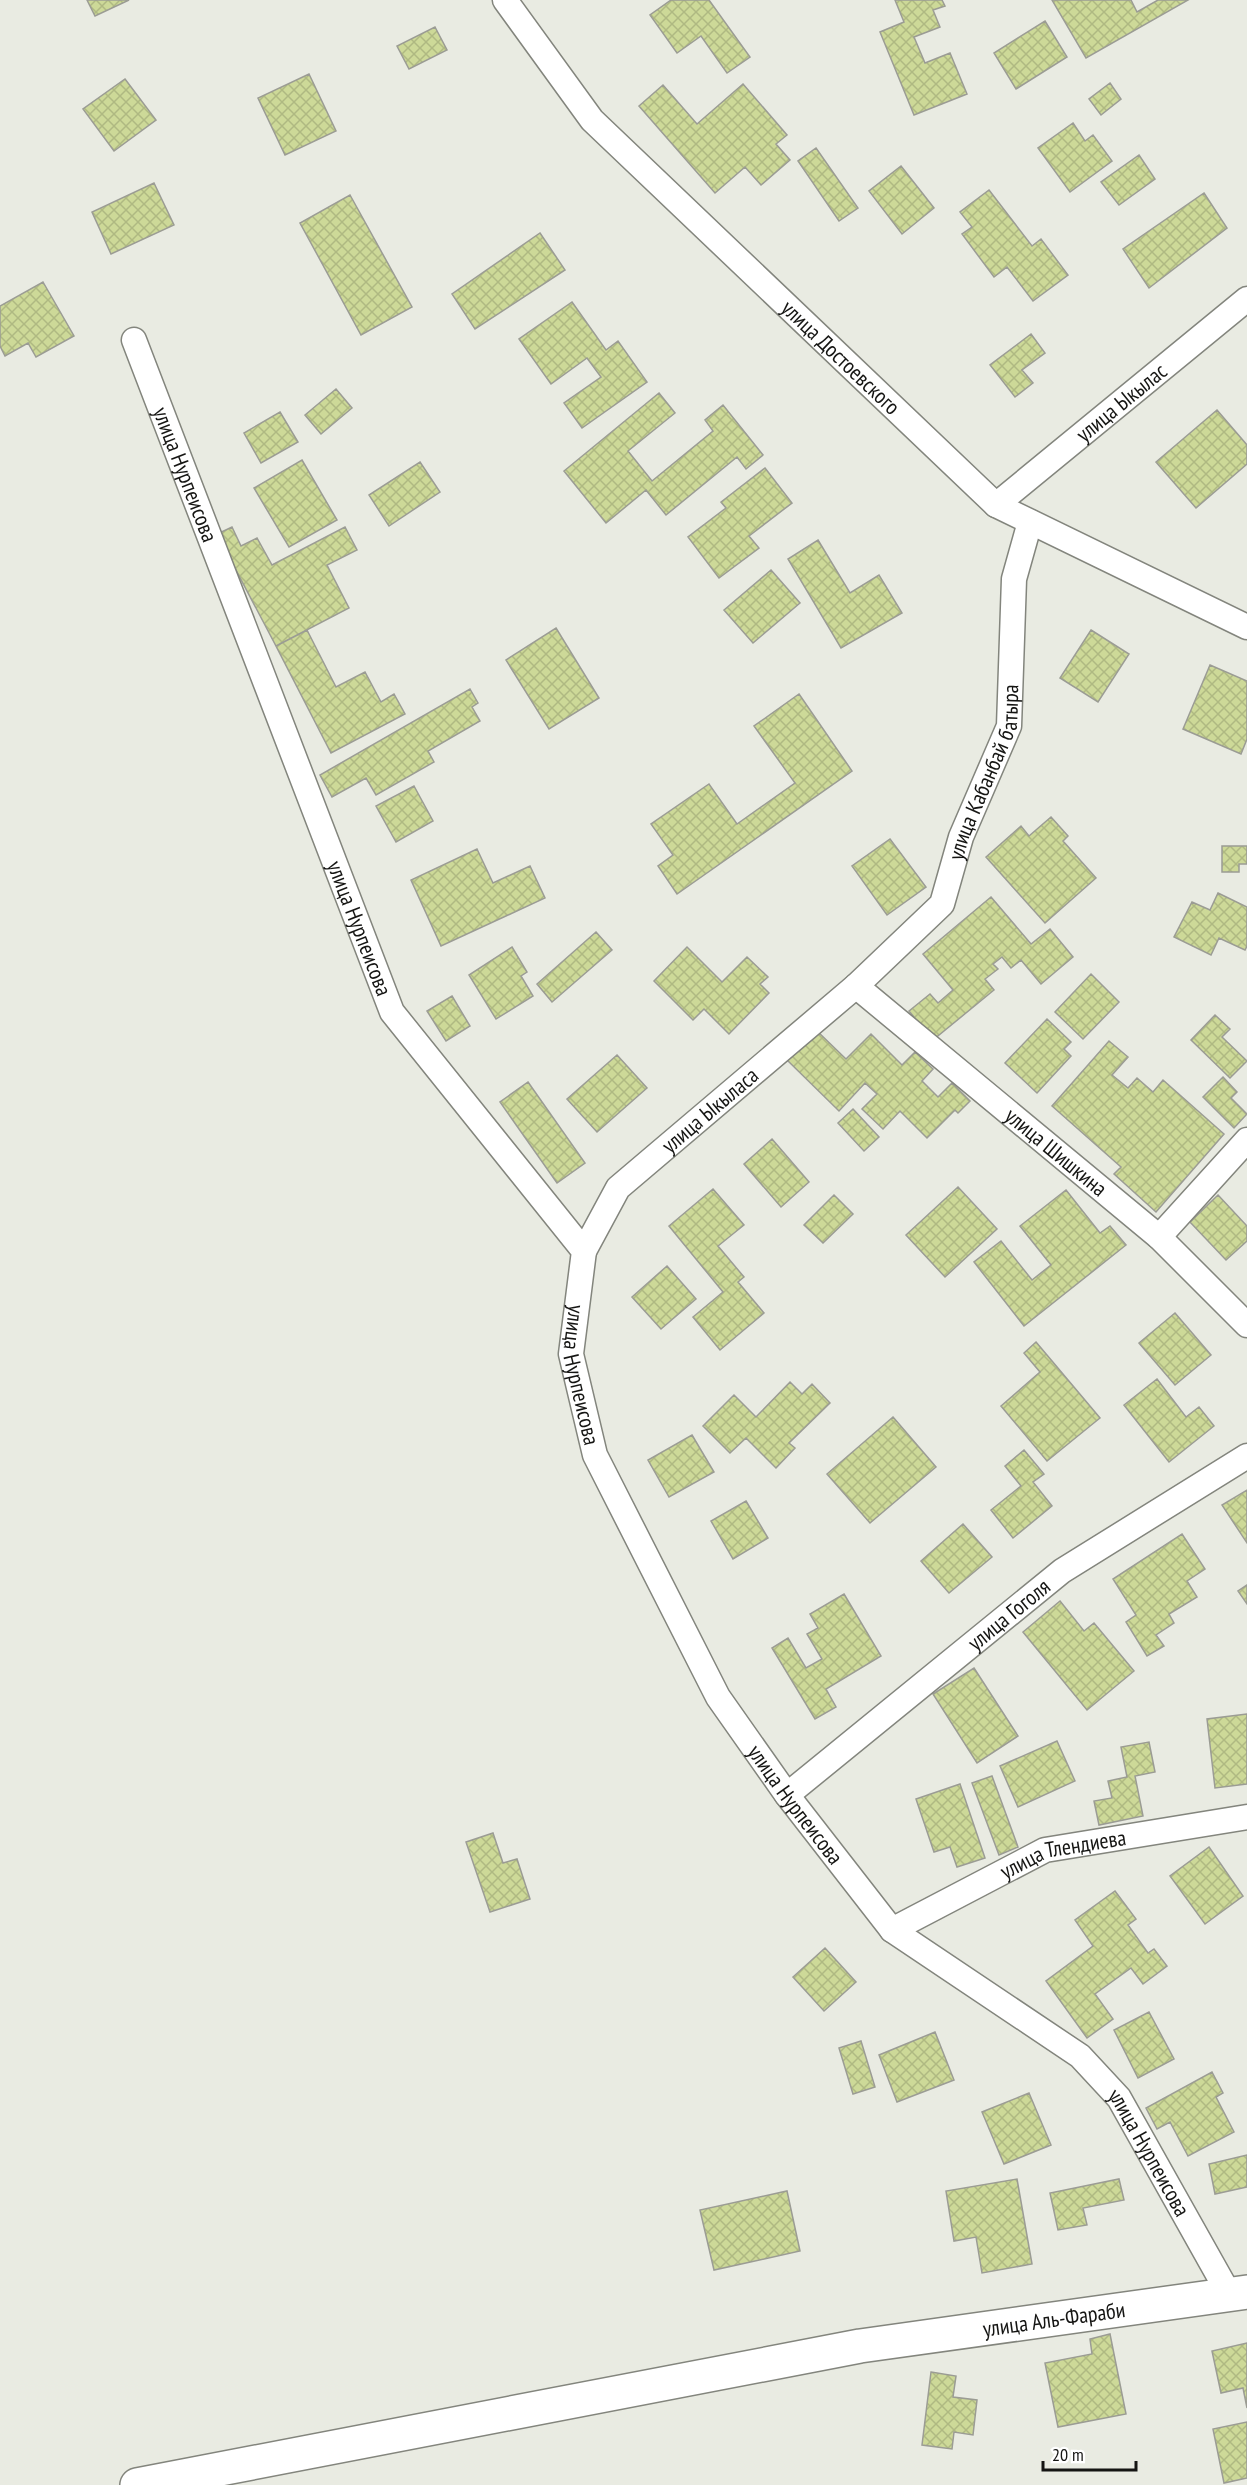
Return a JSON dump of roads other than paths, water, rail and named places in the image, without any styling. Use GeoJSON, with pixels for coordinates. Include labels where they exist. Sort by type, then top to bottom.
{"type":"FeatureCollection","features":[{"type":"Feature","properties":{"kind":"main road","name":"улица Аль-Фараби"},"geometry":{"type":"LineString","coordinates":[[137,2485],[861,2346],[1238,2293]]}},
{"type":"Feature","properties":{"kind":"street","name":"улица Достоевского"},"geometry":{"type":"LineString","coordinates":[[505,0],[592,120],[996,505],[1247,627]]}},
{"type":"Feature","properties":{"kind":"street","name":"улица Ыкылас"},"geometry":{"type":"LineString","coordinates":[[996,505],[1247,299]]}},
{"type":"Feature","properties":{"kind":"street","name":"улица Нурпеисова"},"geometry":{"type":"LineString","coordinates":[[134,340],[392,1012],[584,1251],[571,1354],[595,1455],[718,1696],[787,1795],[892,1930],[1080,2056],[1119,2098],[1238,2293]]}},
{"type":"Feature","properties":{"kind":"street","name":"улица Кабанбай батыра"},"geometry":{"type":"LineString","coordinates":[[856,986],[942,904],[961,837],[1009,726],[1014,579],[1030,522]]}},
{"type":"Feature","properties":{"kind":"street","name":"улица Ыкыласа"},"geometry":{"type":"LineString","coordinates":[[584,1251],[618,1188],[856,986]]}},
{"type":"Feature","properties":{"kind":"street","name":"улица Шишкина"},"geometry":{"type":"LineString","coordinates":[[856,986],[1159,1237],[1247,1325]]}},
{"type":"Feature","properties":{"kind":"street"},"geometry":{"type":"LineString","coordinates":[[1159,1237],[1247,1140]]}},
{"type":"Feature","properties":{"kind":"street","name":"улица Гоголя"},"geometry":{"type":"LineString","coordinates":[[787,1795],[1062,1571],[1247,1456]]}},
{"type":"Feature","properties":{"kind":"street","name":"улица Тлендиева"},"geometry":{"type":"LineString","coordinates":[[892,1930],[1045,1850],[1247,1817]]}}]}
